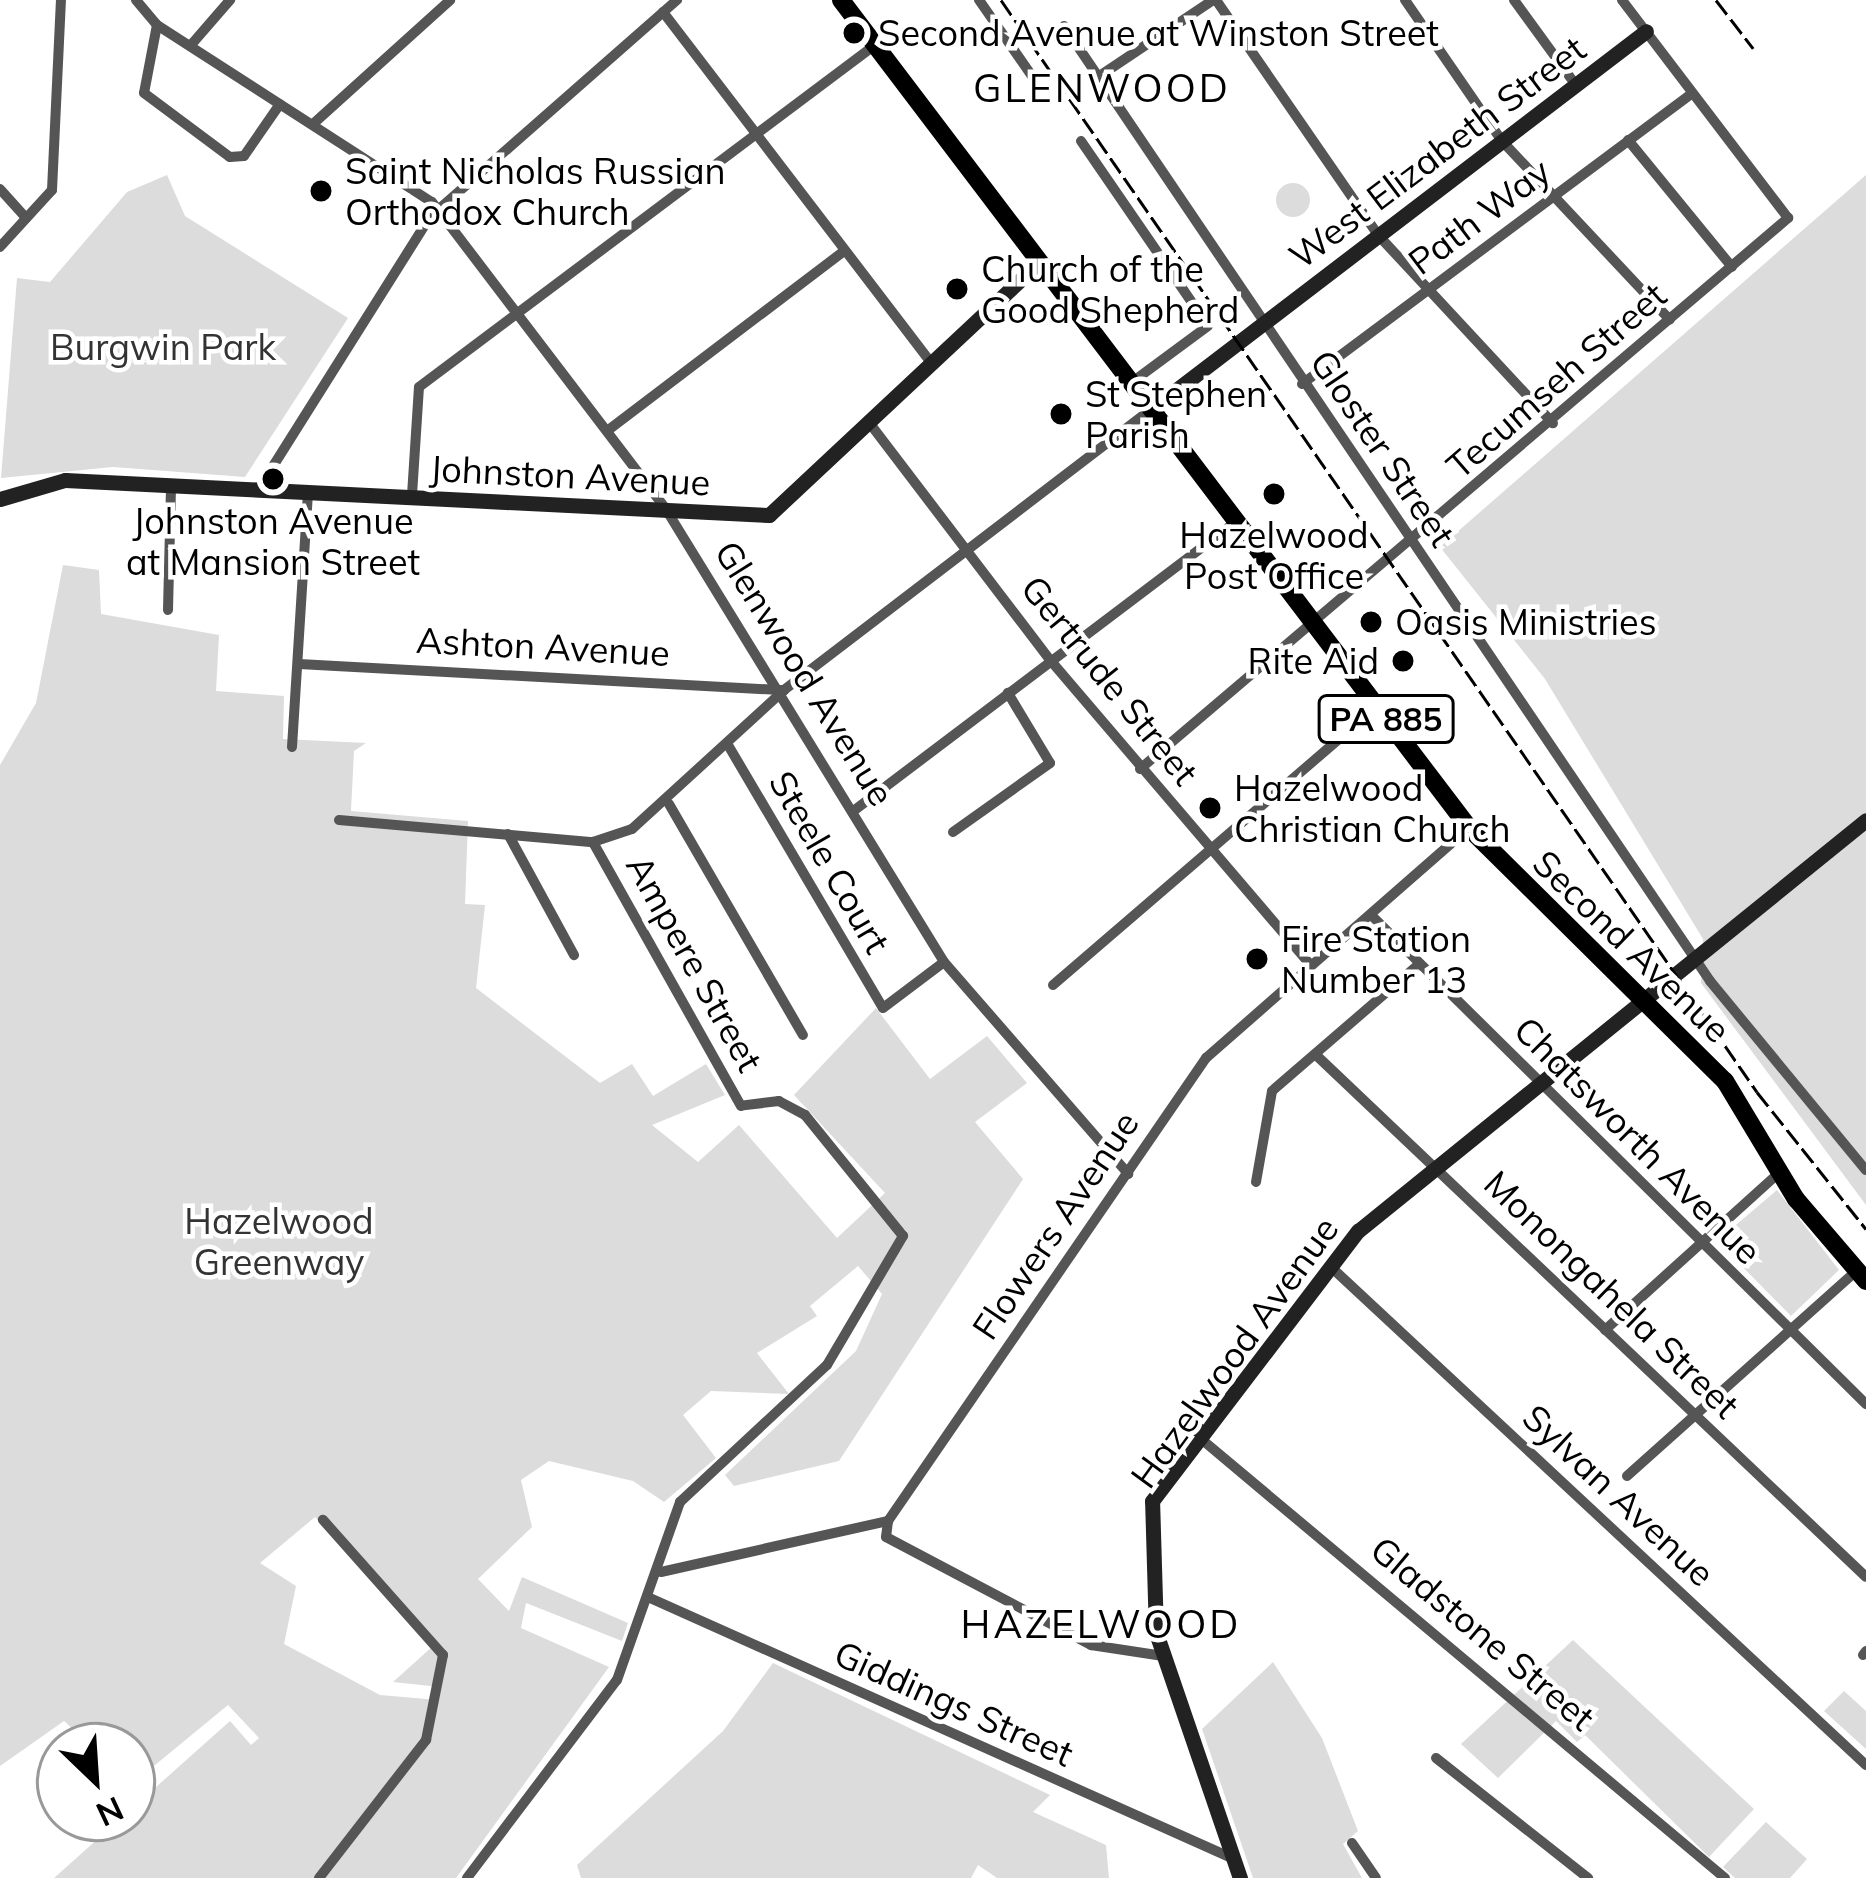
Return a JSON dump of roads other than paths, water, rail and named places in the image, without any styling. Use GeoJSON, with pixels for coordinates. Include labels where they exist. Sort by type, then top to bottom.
{"type":"FeatureCollection","features":[{"type":"Feature","properties":{"kind":"main road","name":"Second Avenue"},"geometry":{"type":"LineString","coordinates":[[841,0],[1469,828],[1725,1081],[1780,1173]]}},
{"type":"Feature","properties":{"kind":"main road","name":"PA 885"},"geometry":{"type":"LineString","coordinates":[[1780,1173],[1861,1276]]}},
{"type":"Feature","properties":{"kind":"street"},"geometry":{"type":"LineString","coordinates":[[0,247],[52,190],[61,0]]}},
{"type":"Feature","properties":{"kind":"street","name":"Glenwood Avenue"},"geometry":{"type":"LineString","coordinates":[[136,0],[157,25],[437,208],[667,511],[784,690],[944,962],[1128,1174]]}},
{"type":"Feature","properties":{"kind":"street"},"geometry":{"type":"LineString","coordinates":[[191,45],[230,0]]}},
{"type":"Feature","properties":{"kind":"street"},"geometry":{"type":"LineString","coordinates":[[313,124],[450,0]]}},
{"type":"Feature","properties":{"kind":"street"},"geometry":{"type":"LineString","coordinates":[[258,490],[437,208],[677,0]]}},
{"type":"Feature","properties":{"kind":"street"},"geometry":{"type":"LineString","coordinates":[[980,0],[1032,76]]}},
{"type":"Feature","properties":{"kind":"street"},"geometry":{"type":"LineString","coordinates":[[1098,76],[1214,0],[1378,235],[1552,422]]}},
{"type":"Feature","properties":{"kind":"street"},"geometry":{"type":"LineString","coordinates":[[1405,0],[1502,141],[1670,320]]}},
{"type":"Feature","properties":{"kind":"street"},"geometry":{"type":"LineString","coordinates":[[1514,0],[1575,84]]}},
{"type":"Feature","properties":{"kind":"street"},"geometry":{"type":"LineString","coordinates":[[1622,0],[1691,94]]}},
{"type":"Feature","properties":{"kind":"street"},"geometry":{"type":"LineString","coordinates":[[663,12],[932,364]]}},
{"type":"Feature","properties":{"kind":"street"},"geometry":{"type":"LineString","coordinates":[[157,25],[144,93],[234,158],[280,104]]}},
{"type":"Feature","properties":{"kind":"street","name":"Gloster Street"},"geometry":{"type":"LineString","coordinates":[[1064,26],[1696,961]]}},
{"type":"Feature","properties":{"kind":"street","name":"West Elizabeth Street"},"geometry":{"type":"LineString","coordinates":[[1150,410],[1646,32]]}},
{"type":"Feature","properties":{"kind":"street"},"geometry":{"type":"LineString","coordinates":[[412,495],[419,387],[874,45]]}},
{"type":"Feature","properties":{"kind":"street","name":"Path Way"},"geometry":{"type":"LineString","coordinates":[[1302,384],[1691,94]]}},
{"type":"Feature","properties":{"kind":"street","name":"Tecumseh Street"},"geometry":{"type":"LineString","coordinates":[[1140,769],[1788,218],[1691,94]]}},
{"type":"Feature","properties":{"kind":"street"},"geometry":{"type":"LineString","coordinates":[[1628,140],[1732,267]]}},
{"type":"Feature","properties":{"kind":"street"},"geometry":{"type":"LineString","coordinates":[[1081,141],[1208,326],[1131,383]]}},
{"type":"Feature","properties":{"kind":"street"},"geometry":{"type":"LineString","coordinates":[[0,189],[26,218]]}},
{"type":"Feature","properties":{"kind":"street"},"geometry":{"type":"LineString","coordinates":[[607,431],[843,252]]}},
{"type":"Feature","properties":{"kind":"street","name":"Johnston Avenue"},"geometry":{"type":"LineString","coordinates":[[0,499],[65,479],[774,513],[1039,262]]}},
{"type":"Feature","properties":{"kind":"street"},"geometry":{"type":"LineString","coordinates":[[340,820],[593,842],[669,804],[784,690],[1150,410]]}},
{"type":"Feature","properties":{"kind":"street","name":"Gertrude Street"},"geometry":{"type":"LineString","coordinates":[[871,425],[1051,661],[1312,965]]}},
{"type":"Feature","properties":{"kind":"street"},"geometry":{"type":"LineString","coordinates":[[168,610],[171,486]]}},
{"type":"Feature","properties":{"kind":"street"},"geometry":{"type":"LineString","coordinates":[[292,746],[308,493]]}},
{"type":"Feature","properties":{"kind":"street"},"geometry":{"type":"LineString","coordinates":[[856,809],[1237,520]]}},
{"type":"Feature","properties":{"kind":"street","name":"Ashton Avenue"},"geometry":{"type":"LineString","coordinates":[[299,664],[784,690]]}},
{"type":"Feature","properties":{"kind":"street"},"geometry":{"type":"LineString","coordinates":[[953,832],[1050,763],[1008,693]]}},
{"type":"Feature","properties":{"kind":"street"},"geometry":{"type":"LineString","coordinates":[[1053,985],[1376,706]]}},
{"type":"Feature","properties":{"kind":"street","name":"Steele Court"},"geometry":{"type":"LineString","coordinates":[[728,745],[883,1008],[944,962]]}},
{"type":"Feature","properties":{"kind":"street"},"geometry":{"type":"LineString","coordinates":[[669,804],[803,1035]]}},
{"type":"Feature","properties":{"kind":"street","name":"Hazelwood Avenue"},"geometry":{"type":"LineString","coordinates":[[1716,944],[1866,807]]}},
{"type":"Feature","properties":{"kind":"street","name":"Hazelwood Avenue"},"geometry":{"type":"LineString","coordinates":[[1240,1878],[1162,1656],[1152,1501],[1358,1231],[1647,1005],[1866,820]]}},
{"type":"Feature","properties":{"kind":"street","name":"Flowers Avenue"},"geometry":{"type":"LineString","coordinates":[[888,1522],[1206,1058],[1469,828]]}},
{"type":"Feature","properties":{"kind":"street"},"geometry":{"type":"LineString","coordinates":[[508,834],[574,955]]}},
{"type":"Feature","properties":{"kind":"street","name":"Ampere Street"},"geometry":{"type":"LineString","coordinates":[[593,842],[747,1111],[779,1101],[850,1161],[903,1237],[827,1365],[680,1502],[662,1572]]}},
{"type":"Feature","properties":{"kind":"street","name":"Chatsworth Avenue"},"geometry":{"type":"LineString","coordinates":[[1370,915],[1866,1404]]}},
{"type":"Feature","properties":{"kind":"street","name":"Second Avenue"},"geometry":{"type":"LineString","coordinates":[[1696,961],[1866,1170]]}},
{"type":"Feature","properties":{"kind":"street"},"geometry":{"type":"LineString","coordinates":[[1256,1182],[1266,1102],[1418,966]]}},
{"type":"Feature","properties":{"kind":"street","name":"Monongahela Street"},"geometry":{"type":"LineString","coordinates":[[1316,1055],[1866,1577]]}},
{"type":"Feature","properties":{"kind":"street"},"geometry":{"type":"LineString","coordinates":[[1605,1330],[1780,1173]]}},
{"type":"Feature","properties":{"kind":"street","name":"Sylvan Avenue"},"geometry":{"type":"LineString","coordinates":[[1331,1268],[1866,1765]]}},
{"type":"Feature","properties":{"kind":"street"},"geometry":{"type":"LineString","coordinates":[[1627,1476],[1788,1331],[1861,1276]]}},
{"type":"Feature","properties":{"kind":"street","name":"Gladstone Street"},"geometry":{"type":"LineString","coordinates":[[1200,1438],[1725,1878]]}},
{"type":"Feature","properties":{"kind":"street"},"geometry":{"type":"LineString","coordinates":[[319,1878],[426,1740],[443,1655],[323,1520]]}},
{"type":"Feature","properties":{"kind":"street"},"geometry":{"type":"LineString","coordinates":[[466,1878],[617,1680],[662,1572],[888,1522],[886,1537],[1091,1645],[1162,1656]]}},
{"type":"Feature","properties":{"kind":"street","name":"Giddings Street"},"geometry":{"type":"LineString","coordinates":[[650,1598],[1234,1859]]}},
{"type":"Feature","properties":{"kind":"street"},"geometry":{"type":"LineString","coordinates":[[1436,1758],[1588,1878]]}},
{"type":"Feature","properties":{"kind":"street"},"geometry":{"type":"LineString","coordinates":[[1352,1843],[1376,1878]]}},
{"type":"Feature","properties":{"kind":"railway"},"geometry":{"type":"LineString","coordinates":[[1001,0],[1757,1092],[1866,1229]]}},
{"type":"Feature","properties":{"kind":"railway"},"geometry":{"type":"LineString","coordinates":[[1716,0],[1753,48]]}},
{"type":"Feature","properties":{"kind":"place","name":"Second Avenue at Winston Street"},"geometry":{"type":"Point","coordinates":[854,33]}},
{"type":"Feature","properties":{"kind":"place","name":"Saint Nicholas Russian Orthodox Church"},"geometry":{"type":"Point","coordinates":[321,191]}},
{"type":"Feature","properties":{"kind":"place","name":"Church of the Good Shepherd"},"geometry":{"type":"Point","coordinates":[957,289]}},
{"type":"Feature","properties":{"kind":"place","name":"St Stephen Parish"},"geometry":{"type":"Point","coordinates":[1061,414]}},
{"type":"Feature","properties":{"kind":"place","name":"Johnston Avenue at Mansion Street"},"geometry":{"type":"Point","coordinates":[273,479]}},
{"type":"Feature","properties":{"kind":"place","name":"Hazelwood Post Office"},"geometry":{"type":"Point","coordinates":[1274,494]}},
{"type":"Feature","properties":{"kind":"place","name":"Oasis Ministries"},"geometry":{"type":"Point","coordinates":[1371,622]}},
{"type":"Feature","properties":{"kind":"place","name":"Rite Aid"},"geometry":{"type":"Point","coordinates":[1403,661]}},
{"type":"Feature","properties":{"kind":"place","name":"Hazelwood Christian Church"},"geometry":{"type":"Point","coordinates":[1210,808]}},
{"type":"Feature","properties":{"kind":"place","name":"Fire Station Number 13"},"geometry":{"type":"Point","coordinates":[1257,959]}},
{"type":"Feature","properties":{"kind":"district","name":"GLENWOOD"},"geometry":{"type":"Point","coordinates":[1102,88]}},
{"type":"Feature","properties":{"kind":"district","name":"HAZELWOOD"},"geometry":{"type":"Point","coordinates":[1101,1624]}},
{"type":"Feature","properties":{"kind":"park label","name":"Burgwin Park"},"geometry":{"type":"Point","coordinates":[163,347]}},
{"type":"Feature","properties":{"kind":"park label","name":"Hazelwood Greenway"},"geometry":{"type":"Point","coordinates":[279,1240]}}]}
